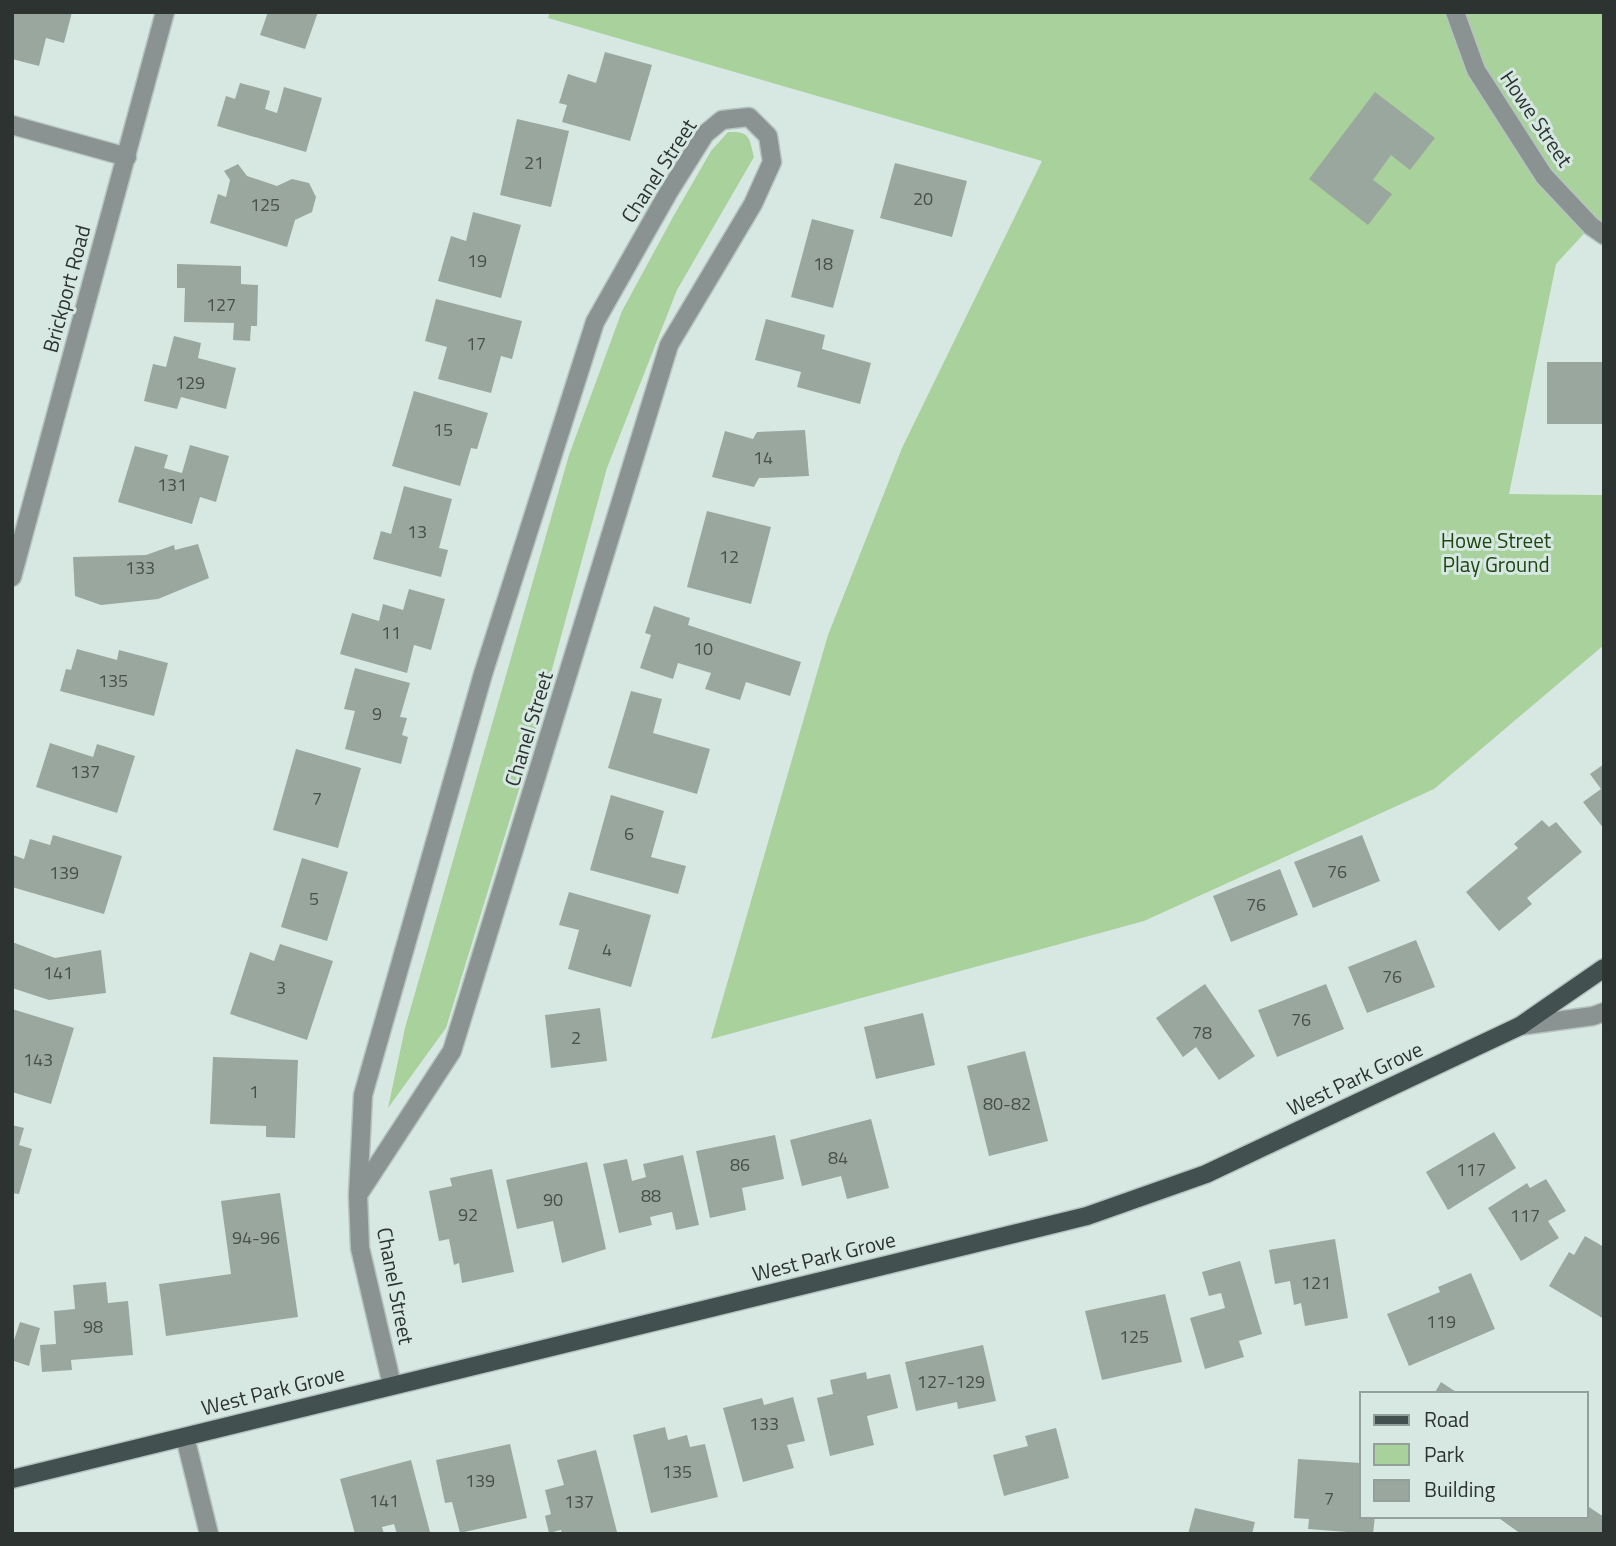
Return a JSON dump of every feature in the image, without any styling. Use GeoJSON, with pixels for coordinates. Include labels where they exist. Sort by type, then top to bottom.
{"type":"FeatureCollection","features":[{"type":"Feature","properties":{"kind":"main road","name":"West Park Grove"},"geometry":{"type":"LineString","coordinates":[[12,1479],[1087,1216],[1206,1174],[1520,1026],[1604,968]]}},
{"type":"Feature","properties":{"kind":"street","name":"Brickport Road"},"geometry":{"type":"LineString","coordinates":[[12,578],[165,12]]}},
{"type":"Feature","properties":{"kind":"street","name":"Howe Street"},"geometry":{"type":"LineString","coordinates":[[1455,12],[1476,70],[1544,176],[1591,226],[1604,235]]}},
{"type":"Feature","properties":{"kind":"street","name":"Chanel Street"},"geometry":{"type":"LineString","coordinates":[[358,1195],[452,1051],[669,345],[753,204],[772,162],[768,136],[749,117],[722,120],[705,134],[668,192],[595,322],[484,674],[363,1096],[358,1195],[360,1248],[392,1385]]}},
{"type":"Feature","properties":{"kind":"street"},"geometry":{"type":"LineString","coordinates":[[12,125],[127,157]]}},
{"type":"Feature","properties":{"kind":"street"},"geometry":{"type":"LineString","coordinates":[[1520,1026],[1593,1016],[1604,1012]]}},
{"type":"Feature","properties":{"kind":"street"},"geometry":{"type":"LineString","coordinates":[[185,1437],[209,1534]]}},
{"type":"Feature","properties":{"kind":"green space","name":"Howe Street Play Ground"},"geometry":{"type":"Polygon","coordinates":[[[550,12],[1604,12],[1604,235],[1591,226],[1556,264],[1509,494],[1604,495],[1604,645],[1434,789],[1144,921],[711,1039],[828,635],[902,448],[1042,161],[548,18],[550,12]]]}},
{"type":"Feature","properties":{"kind":"green space"},"geometry":{"type":"Polygon","coordinates":[[[728,132],[745,134],[754,157],[677,290],[607,468],[521,783],[446,1028],[388,1108],[405,1028],[569,455],[622,311],[711,151],[728,132]]]}},
{"type":"Feature","properties":{"kind":"building"},"geometry":{"type":"Polygon","coordinates":[[[12,12],[72,12],[64,43],[46,38],[39,66],[12,59],[12,12]]]}},
{"type":"Feature","properties":{"kind":"building"},"geometry":{"type":"Polygon","coordinates":[[[268,12],[318,12],[305,49],[260,35],[268,12]]]}},
{"type":"Feature","properties":{"kind":"building"},"geometry":{"type":"Polygon","coordinates":[[[605,52],[652,65],[630,141],[562,122],[567,105],[559,103],[568,74],[596,83],[605,52]]]}},
{"type":"Feature","properties":{"kind":"building"},"geometry":{"type":"Polygon","coordinates":[[[240,83],[270,91],[265,109],[277,113],[284,87],[322,98],[306,152],[217,126],[226,96],[235,99],[240,83]]]}},
{"type":"Feature","properties":{"kind":"building"},"geometry":{"type":"Polygon","coordinates":[[[1375,92],[1435,138],[1410,170],[1391,155],[1373,180],[1392,194],[1368,225],[1309,179],[1375,92]]]}},
{"type":"Feature","properties":{"kind":"building"},"geometry":{"type":"Polygon","coordinates":[[[517,119],[569,131],[551,207],[500,195],[517,119]]]}},
{"type":"Feature","properties":{"kind":"building"},"geometry":{"type":"Polygon","coordinates":[[[895,163],[967,181],[952,237],[880,218],[895,163]]]}},
{"type":"Feature","properties":{"kind":"building"},"geometry":{"type":"Polygon","coordinates":[[[238,164],[247,176],[277,186],[292,179],[309,183],[316,197],[312,212],[295,220],[287,247],[210,223],[218,194],[226,197],[230,180],[224,171],[238,164]]]}},
{"type":"Feature","properties":{"kind":"building"},"geometry":{"type":"Polygon","coordinates":[[[473,212],[521,225],[501,298],[438,281],[451,236],[466,241],[473,212]]]}},
{"type":"Feature","properties":{"kind":"building"},"geometry":{"type":"Polygon","coordinates":[[[812,219],[854,230],[833,308],[791,297],[812,219]]]}},
{"type":"Feature","properties":{"kind":"building"},"geometry":{"type":"Polygon","coordinates":[[[177,264],[241,266],[241,284],[258,285],[257,326],[251,326],[250,341],[233,340],[234,323],[184,322],[185,288],[177,288],[177,264]]]}},
{"type":"Feature","properties":{"kind":"building"},"geometry":{"type":"Polygon","coordinates":[[[436,299],[522,321],[512,359],[501,356],[491,393],[438,379],[447,347],[425,341],[436,299]]]}},
{"type":"Feature","properties":{"kind":"building"},"geometry":{"type":"Polygon","coordinates":[[[766,319],[825,335],[822,349],[871,363],[860,404],[797,387],[801,372],[755,360],[766,319]]]}},
{"type":"Feature","properties":{"kind":"building"},"geometry":{"type":"Polygon","coordinates":[[[174,336],[201,343],[198,358],[236,368],[226,409],[181,397],[177,409],[144,401],[153,364],[166,367],[174,336]]]}},
{"type":"Feature","properties":{"kind":"building"},"geometry":{"type":"Polygon","coordinates":[[[1547,362],[1604,362],[1604,424],[1547,424],[1547,362]]]}},
{"type":"Feature","properties":{"kind":"building"},"geometry":{"type":"Polygon","coordinates":[[[414,391],[488,413],[477,449],[471,448],[460,486],[392,466],[414,391]]]}},
{"type":"Feature","properties":{"kind":"building"},"geometry":{"type":"Polygon","coordinates":[[[805,430],[809,476],[759,478],[754,487],[712,477],[725,431],[753,439],[757,432],[805,430]]]}},
{"type":"Feature","properties":{"kind":"building"},"geometry":{"type":"Polygon","coordinates":[[[190,445],[229,456],[216,502],[200,497],[192,524],[118,502],[135,446],[168,455],[164,468],[182,473],[190,445]]]}},
{"type":"Feature","properties":{"kind":"building"},"geometry":{"type":"Polygon","coordinates":[[[404,486],[452,499],[439,548],[448,550],[441,577],[373,559],[381,531],[391,534],[404,486]]]}},
{"type":"Feature","properties":{"kind":"building"},"geometry":{"type":"Polygon","coordinates":[[[707,511],[771,527],[751,604],[687,587],[707,511]]]}},
{"type":"Feature","properties":{"kind":"building"},"geometry":{"type":"Polygon","coordinates":[[[198,544],[209,578],[158,599],[101,605],[75,596],[73,557],[146,555],[174,545],[175,550],[198,544]]]}},
{"type":"Feature","properties":{"kind":"building"},"geometry":{"type":"Polygon","coordinates":[[[409,589],[445,599],[431,650],[414,645],[407,673],[340,654],[352,613],[379,621],[383,604],[403,610],[409,589]]]}},
{"type":"Feature","properties":{"kind":"building"},"geometry":{"type":"Polygon","coordinates":[[[654,606],[690,618],[688,625],[801,662],[790,696],[746,682],[740,700],[705,689],[711,673],[678,663],[673,679],[640,668],[651,635],[645,633],[654,606]]]}},
{"type":"Feature","properties":{"kind":"building"},"geometry":{"type":"Polygon","coordinates":[[[77,649],[117,660],[119,650],[168,663],[154,716],[60,691],[66,669],[71,670],[77,649]]]}},
{"type":"Feature","properties":{"kind":"building"},"geometry":{"type":"Polygon","coordinates":[[[355,668],[410,683],[400,717],[407,718],[402,735],[408,737],[401,764],[345,749],[355,711],[344,709],[355,668]]]}},
{"type":"Feature","properties":{"kind":"building"},"geometry":{"type":"Polygon","coordinates":[[[631,691],[662,699],[653,733],[710,749],[697,794],[608,768],[631,691]]]}},
{"type":"Feature","properties":{"kind":"building"},"geometry":{"type":"Polygon","coordinates":[[[50,743],[93,757],[97,744],[135,756],[117,813],[36,787],[50,743]]]}},
{"type":"Feature","properties":{"kind":"building"},"geometry":{"type":"Polygon","coordinates":[[[296,749],[361,768],[338,848],[273,830],[296,749]]]}},
{"type":"Feature","properties":{"kind":"building"},"geometry":{"type":"Polygon","coordinates":[[[1604,764],[1604,829],[1583,802],[1601,789],[1590,774],[1604,764]]]}},
{"type":"Feature","properties":{"kind":"building"},"geometry":{"type":"Polygon","coordinates":[[[611,795],[664,811],[651,857],[686,866],[678,894],[590,870],[611,795]]]}},
{"type":"Feature","properties":{"kind":"building"},"geometry":{"type":"Polygon","coordinates":[[[1542,820],[1549,827],[1556,822],[1582,852],[1527,898],[1532,904],[1499,931],[1466,892],[1518,848],[1514,844],[1542,820]]]}},
{"type":"Feature","properties":{"kind":"building"},"geometry":{"type":"Polygon","coordinates":[[[53,835],[122,856],[104,914],[12,887],[13,855],[24,859],[30,839],[50,845],[53,835]]]}},
{"type":"Feature","properties":{"kind":"building"},"geometry":{"type":"Polygon","coordinates":[[[1362,835],[1380,881],[1313,908],[1294,862],[1362,835]]]}},
{"type":"Feature","properties":{"kind":"building"},"geometry":{"type":"Polygon","coordinates":[[[302,858],[348,872],[327,941],[281,927],[302,858]]]}},
{"type":"Feature","properties":{"kind":"building"},"geometry":{"type":"Polygon","coordinates":[[[1280,869],[1298,915],[1231,942],[1213,896],[1280,869]]]}},
{"type":"Feature","properties":{"kind":"building"},"geometry":{"type":"Polygon","coordinates":[[[569,892],[651,915],[631,987],[568,969],[579,930],[559,925],[569,892]]]}},
{"type":"Feature","properties":{"kind":"building"},"geometry":{"type":"Polygon","coordinates":[[[1416,940],[1435,987],[1367,1013],[1348,967],[1416,940]]]}},
{"type":"Feature","properties":{"kind":"building"},"geometry":{"type":"Polygon","coordinates":[[[12,942],[55,958],[101,950],[106,993],[49,1000],[12,988],[12,942]]]}},
{"type":"Feature","properties":{"kind":"building"},"geometry":{"type":"Polygon","coordinates":[[[280,944],[333,961],[307,1040],[230,1014],[250,952],[274,961],[280,944]]]}},
{"type":"Feature","properties":{"kind":"building"},"geometry":{"type":"Polygon","coordinates":[[[1205,984],[1255,1056],[1219,1080],[1196,1047],[1183,1057],[1156,1018],[1205,984]]]}},
{"type":"Feature","properties":{"kind":"building"},"geometry":{"type":"Polygon","coordinates":[[[1326,984],[1344,1029],[1277,1057],[1258,1010],[1326,984]]]}},
{"type":"Feature","properties":{"kind":"building"},"geometry":{"type":"Polygon","coordinates":[[[600,1008],[607,1061],[551,1068],[545,1015],[600,1008]]]}},
{"type":"Feature","properties":{"kind":"building"},"geometry":{"type":"Polygon","coordinates":[[[12,1009],[74,1028],[51,1104],[12,1092],[12,1009]]]}},
{"type":"Feature","properties":{"kind":"building"},"geometry":{"type":"Polygon","coordinates":[[[923,1013],[935,1065],[876,1079],[864,1027],[923,1013]]]}},
{"type":"Feature","properties":{"kind":"building"},"geometry":{"type":"Polygon","coordinates":[[[1025,1051],[1048,1141],[989,1156],[967,1066],[1025,1051]]]}},
{"type":"Feature","properties":{"kind":"building"},"geometry":{"type":"Polygon","coordinates":[[[213,1057],[298,1060],[295,1138],[266,1137],[266,1126],[210,1124],[213,1057]]]}},
{"type":"Feature","properties":{"kind":"building"},"geometry":{"type":"Polygon","coordinates":[[[871,1119],[889,1188],[847,1199],[841,1176],[802,1186],[790,1140],[871,1119]]]}},
{"type":"Feature","properties":{"kind":"building"},"geometry":{"type":"Polygon","coordinates":[[[12,1125],[24,1128],[19,1145],[32,1149],[19,1194],[12,1193],[12,1125]]]}},
{"type":"Feature","properties":{"kind":"building"},"geometry":{"type":"Polygon","coordinates":[[[1494,1132],[1516,1168],[1448,1210],[1426,1172],[1494,1132]]]}},
{"type":"Feature","properties":{"kind":"building"},"geometry":{"type":"Polygon","coordinates":[[[775,1135],[784,1179],[742,1188],[746,1210],[710,1218],[696,1151],[775,1135]]]}},
{"type":"Feature","properties":{"kind":"building"},"geometry":{"type":"Polygon","coordinates":[[[683,1155],[699,1225],[676,1230],[672,1212],[650,1217],[652,1225],[619,1233],[603,1164],[627,1159],[632,1181],[646,1177],[643,1164],[683,1155]]]}},
{"type":"Feature","properties":{"kind":"building"},"geometry":{"type":"Polygon","coordinates":[[[587,1162],[606,1249],[562,1263],[553,1221],[517,1229],[506,1180],[587,1162]]]}},
{"type":"Feature","properties":{"kind":"building"},"geometry":{"type":"Polygon","coordinates":[[[492,1169],[514,1272],[462,1283],[459,1263],[454,1265],[449,1239],[439,1241],[429,1191],[452,1186],[450,1178],[492,1169]]]}},
{"type":"Feature","properties":{"kind":"building"},"geometry":{"type":"Polygon","coordinates":[[[1546,1179],[1566,1211],[1548,1221],[1559,1238],[1521,1261],[1488,1208],[1527,1183],[1530,1188],[1546,1179]]]}},
{"type":"Feature","properties":{"kind":"building"},"geometry":{"type":"Polygon","coordinates":[[[280,1193],[298,1317],[166,1336],[159,1284],[231,1274],[221,1201],[280,1193]]]}},
{"type":"Feature","properties":{"kind":"building"},"geometry":{"type":"Polygon","coordinates":[[[1585,1236],[1604,1247],[1604,1319],[1549,1286],[1569,1252],[1574,1255],[1585,1236]]]}},
{"type":"Feature","properties":{"kind":"building"},"geometry":{"type":"Polygon","coordinates":[[[1335,1239],[1348,1318],[1305,1326],[1301,1303],[1294,1305],[1290,1281],[1275,1284],[1269,1250],[1335,1239]]]}},
{"type":"Feature","properties":{"kind":"building"},"geometry":{"type":"Polygon","coordinates":[[[1240,1261],[1262,1334],[1239,1341],[1244,1357],[1205,1369],[1190,1318],[1225,1308],[1221,1293],[1209,1296],[1202,1272],[1240,1261]]]}},
{"type":"Feature","properties":{"kind":"building"},"geometry":{"type":"Polygon","coordinates":[[[1471,1273],[1495,1329],[1409,1366],[1387,1314],[1440,1292],[1438,1287],[1471,1273]]]}},
{"type":"Feature","properties":{"kind":"building"},"geometry":{"type":"Polygon","coordinates":[[[106,1282],[108,1303],[128,1301],[133,1355],[71,1360],[72,1370],[42,1372],[40,1345],[56,1344],[54,1311],[75,1309],[73,1285],[106,1282]]]}},
{"type":"Feature","properties":{"kind":"building"},"geometry":{"type":"Polygon","coordinates":[[[1165,1294],[1182,1362],[1102,1380],[1085,1311],[1165,1294]]]}},
{"type":"Feature","properties":{"kind":"building"},"geometry":{"type":"Polygon","coordinates":[[[20,1322],[40,1328],[29,1366],[14,1361],[12,1366],[12,1340],[20,1322]]]}},
{"type":"Feature","properties":{"kind":"building"},"geometry":{"type":"Polygon","coordinates":[[[983,1345],[996,1401],[958,1409],[957,1402],[916,1411],[905,1362],[983,1345]]]}},
{"type":"Feature","properties":{"kind":"building"},"geometry":{"type":"Polygon","coordinates":[[[866,1372],[867,1379],[890,1374],[898,1408],[867,1416],[874,1445],[830,1456],[817,1398],[833,1394],[830,1380],[866,1372]]]}},
{"type":"Feature","properties":{"kind":"building"},"geometry":{"type":"Polygon","coordinates":[[[1441,1382],[1456,1392],[1435,1392],[1441,1382]]]}},
{"type":"Feature","properties":{"kind":"building"},"geometry":{"type":"Polygon","coordinates":[[[793,1397],[805,1441],[787,1445],[794,1468],[743,1482],[723,1408],[762,1398],[764,1405],[793,1397]]]}},
{"type":"Feature","properties":{"kind":"building"},"geometry":{"type":"Polygon","coordinates":[[[665,1427],[668,1440],[687,1435],[690,1447],[705,1444],[718,1497],[651,1513],[633,1435],[665,1427]]]}},
{"type":"Feature","properties":{"kind":"building"},"geometry":{"type":"Polygon","coordinates":[[[1056,1428],[1069,1478],[1004,1496],[993,1455],[1028,1446],[1025,1436],[1056,1428]]]}},
{"type":"Feature","properties":{"kind":"building"},"geometry":{"type":"Polygon","coordinates":[[[510,1444],[527,1518],[460,1533],[452,1502],[445,1503],[436,1460],[510,1444]]]}},
{"type":"Feature","properties":{"kind":"building"},"geometry":{"type":"Polygon","coordinates":[[[596,1450],[617,1532],[562,1534],[561,1530],[549,1533],[545,1516],[551,1514],[545,1490],[564,1485],[557,1460],[596,1450]]]}},
{"type":"Feature","properties":{"kind":"building"},"geometry":{"type":"Polygon","coordinates":[[[1298,1459],[1360,1463],[1360,1518],[1375,1518],[1373,1534],[1308,1529],[1309,1519],[1294,1518],[1298,1459]]]}},
{"type":"Feature","properties":{"kind":"building"},"geometry":{"type":"Polygon","coordinates":[[[411,1460],[430,1532],[397,1534],[394,1524],[382,1527],[384,1534],[355,1534],[340,1479],[411,1460]]]}},
{"type":"Feature","properties":{"kind":"building"},"geometry":{"type":"Polygon","coordinates":[[[1588,1506],[1604,1517],[1604,1534],[1521,1534],[1499,1518],[1588,1518],[1588,1506]]]}},
{"type":"Feature","properties":{"kind":"building"},"geometry":{"type":"Polygon","coordinates":[[[1195,1508],[1255,1522],[1252,1534],[1188,1534],[1195,1508]]]}}]}
